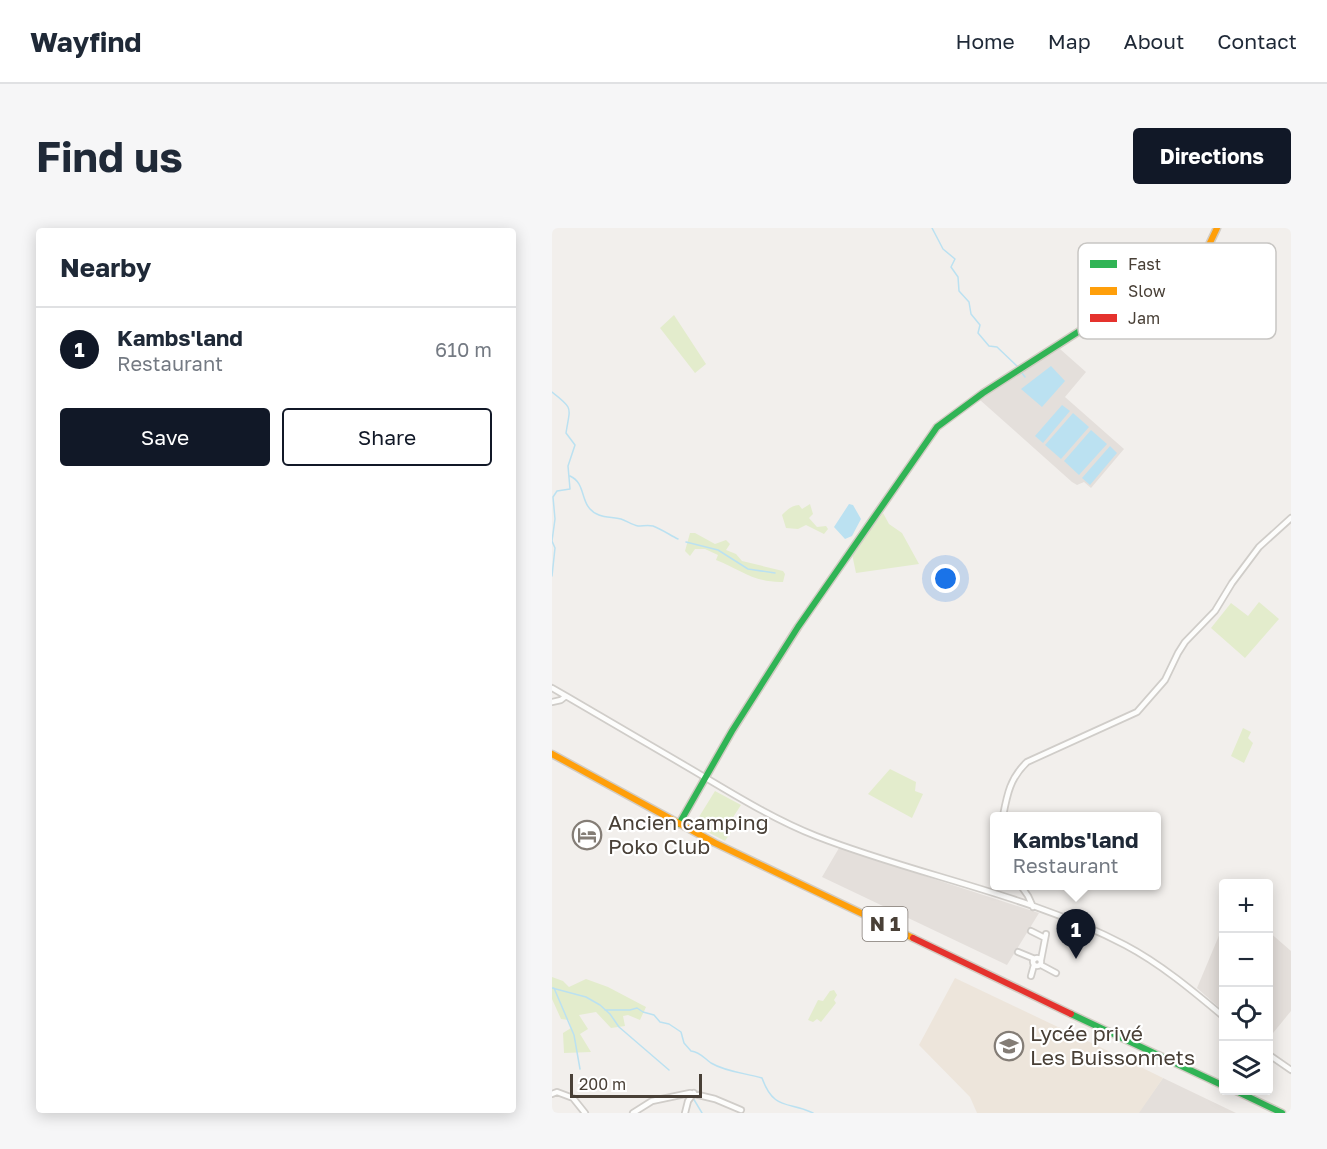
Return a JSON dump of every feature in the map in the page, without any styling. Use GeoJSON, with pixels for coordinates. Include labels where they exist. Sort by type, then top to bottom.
{"type":"FeatureCollection","features":[{"type":"Feature","properties":{"kind":"main road"},"geometry":{"type":"LineString","coordinates":[[1210,243],[1217,228]]}},
{"type":"Feature","properties":{"kind":"main road"},"geometry":{"type":"LineString","coordinates":[[679,824],[732,731],[798,627],[937,427],[982,393],[1078,331]]}},
{"type":"Feature","properties":{"kind":"main road","name":"N 1"},"geometry":{"type":"LineString","coordinates":[[552,754],[679,824],[1117,1037],[1219,1084]]}},
{"type":"Feature","properties":{"kind":"main road"},"geometry":{"type":"LineString","coordinates":[[1244,1095],[1282,1113]]}},
{"type":"Feature","properties":{"kind":"street"},"geometry":{"type":"LineString","coordinates":[[1004,812],[1009,785],[1017,771],[1027,762],[1137,712],[1165,680],[1185,642],[1215,611],[1232,583],[1259,547],[1291,518]]}},
{"type":"Feature","properties":{"kind":"street"},"geometry":{"type":"LineString","coordinates":[[552,688],[706,778],[774,816],[814,835],[1033,907],[1098,932],[1136,951],[1185,985],[1219,1013]]}},
{"type":"Feature","properties":{"kind":"street"},"geometry":{"type":"LineString","coordinates":[[552,702],[567,696]]}},
{"type":"Feature","properties":{"kind":"street"},"geometry":{"type":"LineString","coordinates":[[1024,890],[1033,907]]}},
{"type":"Feature","properties":{"kind":"street"},"geometry":{"type":"LineString","coordinates":[[1031,930],[1046,936],[1031,976]]}},
{"type":"Feature","properties":{"kind":"street"},"geometry":{"type":"LineString","coordinates":[[1018,952],[1056,973]]}},
{"type":"Feature","properties":{"kind":"street"},"geometry":{"type":"LineString","coordinates":[[1273,1057],[1291,1070]]}},
{"type":"Feature","properties":{"kind":"street"},"geometry":{"type":"LineString","coordinates":[[552,1094],[556,1092],[573,1098],[585,1113]]}},
{"type":"Feature","properties":{"kind":"street"},"geometry":{"type":"LineString","coordinates":[[633,1113],[652,1101],[694,1094],[741,1110]]}},
{"type":"Feature","properties":{"kind":"street"},"geometry":{"type":"LineString","coordinates":[[686,1113],[688,1101],[694,1094]]}},
{"type":"Feature","properties":{"kind":"shaded area"},"geometry":{"type":"Polygon","coordinates":[[[1060,349],[1086,372],[1065,397],[1124,449],[1091,488],[1084,482],[1077,485],[1072,482],[980,400],[1060,349]]]}},
{"type":"Feature","properties":{"kind":"shaded area"},"geometry":{"type":"Polygon","coordinates":[[[839,848],[1039,913],[1007,965],[822,877],[839,848]]]}},
{"type":"Feature","properties":{"kind":"shaded area"},"geometry":{"type":"Polygon","coordinates":[[[1273,935],[1291,951],[1291,1011],[1273,1033],[1273,935]]]}},
{"type":"Feature","properties":{"kind":"shaded area"},"geometry":{"type":"Polygon","coordinates":[[[1219,936],[1219,1007],[1197,988],[1219,936]]]}},
{"type":"Feature","properties":{"kind":"shaded area","name":"Lycée privé Les Buissonnets"},"geometry":{"type":"Polygon","coordinates":[[[955,978],[1163,1078],[1139,1113],[977,1113],[970,1097],[919,1045],[955,978]]]}},
{"type":"Feature","properties":{"kind":"shaded area"},"geometry":{"type":"Polygon","coordinates":[[[1163,1078],[1236,1113],[1138,1113],[1163,1078]]]}},
{"type":"Feature","properties":{"kind":"green space"},"geometry":{"type":"Polygon","coordinates":[[[674,315],[706,364],[695,373],[660,328],[674,315]]]}},
{"type":"Feature","properties":{"kind":"green space"},"geometry":{"type":"Polygon","coordinates":[[[810,504],[813,514],[809,518],[817,527],[826,526],[828,529],[824,534],[806,525],[798,529],[786,528],[782,515],[794,506],[799,505],[802,509],[810,504]]]}},
{"type":"Feature","properties":{"kind":"green space"},"geometry":{"type":"Polygon","coordinates":[[[883,513],[889,524],[902,533],[919,564],[856,573],[852,554],[883,513]]]}},
{"type":"Feature","properties":{"kind":"green space"},"geometry":{"type":"Polygon","coordinates":[[[690,533],[695,533],[715,544],[726,540],[730,544],[726,550],[736,554],[742,561],[783,571],[785,574],[783,582],[773,582],[748,575],[716,560],[718,555],[705,549],[695,549],[690,556],[685,551],[690,533]]]}},
{"type":"Feature","properties":{"kind":"green space"},"geometry":{"type":"Polygon","coordinates":[[[1259,602],[1279,619],[1245,658],[1211,628],[1231,603],[1248,616],[1259,602]]]}},
{"type":"Feature","properties":{"kind":"green space"},"geometry":{"type":"Polygon","coordinates":[[[1243,728],[1251,732],[1248,738],[1253,743],[1244,763],[1231,756],[1243,728]]]}},
{"type":"Feature","properties":{"kind":"green space"},"geometry":{"type":"Polygon","coordinates":[[[890,769],[916,782],[915,791],[923,794],[912,818],[868,794],[890,769]]]}},
{"type":"Feature","properties":{"kind":"green space"},"geometry":{"type":"Polygon","coordinates":[[[715,791],[741,805],[726,828],[731,832],[725,841],[694,825],[715,791]]]}},
{"type":"Feature","properties":{"kind":"green space"},"geometry":{"type":"Polygon","coordinates":[[[552,977],[563,981],[569,987],[586,979],[608,987],[646,1007],[640,1020],[628,1015],[623,1016],[625,1026],[611,1028],[596,1012],[579,1015],[588,1029],[580,1034],[591,1052],[564,1053],[563,1033],[571,1028],[569,1020],[561,1019],[552,999],[552,977]]]}},
{"type":"Feature","properties":{"kind":"green space"},"geometry":{"type":"Polygon","coordinates":[[[834,990],[837,995],[834,1000],[836,1003],[821,1022],[817,1019],[813,1022],[808,1020],[818,1000],[823,1001],[830,991],[834,990]]]}},
{"type":"Feature","properties":{"kind":"water"},"geometry":{"type":"Polygon","coordinates":[[[1051,366],[1065,381],[1042,407],[1021,389],[1051,366]]]}},
{"type":"Feature","properties":{"kind":"water"},"geometry":{"type":"Polygon","coordinates":[[[1062,405],[1070,411],[1043,443],[1035,436],[1062,405]]]}},
{"type":"Feature","properties":{"kind":"water"},"geometry":{"type":"Polygon","coordinates":[[[1073,413],[1089,427],[1061,459],[1045,445],[1073,413]]]}},
{"type":"Feature","properties":{"kind":"water"},"geometry":{"type":"Polygon","coordinates":[[[1091,430],[1107,444],[1079,475],[1064,461],[1091,430]]]}},
{"type":"Feature","properties":{"kind":"water"},"geometry":{"type":"Polygon","coordinates":[[[1110,446],[1117,453],[1090,485],[1082,478],[1110,446]]]}},
{"type":"Feature","properties":{"kind":"water"},"geometry":{"type":"Polygon","coordinates":[[[849,504],[853,505],[861,519],[852,536],[845,539],[834,527],[849,504]]]}},
{"type":"Feature","properties":{"kind":"waterway"},"geometry":{"type":"LineString","coordinates":[[932,228],[943,249],[955,259],[951,267],[958,277],[959,291],[969,302],[971,314],[980,325],[978,333],[989,346],[997,347],[1018,367]]}},
{"type":"Feature","properties":{"kind":"waterway"},"geometry":{"type":"LineString","coordinates":[[1022,373],[1025,377]]}},
{"type":"Feature","properties":{"kind":"waterway"},"geometry":{"type":"LineString","coordinates":[[552,392],[569,409],[566,433],[575,445],[568,466],[570,489],[557,491],[553,497],[555,519],[552,541],[555,548],[552,576]]}},
{"type":"Feature","properties":{"kind":"waterway"},"geometry":{"type":"LineString","coordinates":[[570,476],[579,484],[585,501],[592,511],[636,525],[653,526],[678,539]]}},
{"type":"Feature","properties":{"kind":"waterway"},"geometry":{"type":"LineString","coordinates":[[686,542],[718,550],[748,569],[775,573]]}},
{"type":"Feature","properties":{"kind":"waterway"},"geometry":{"type":"LineString","coordinates":[[552,988],[586,997],[600,1005],[619,1027],[669,1070]]}},
{"type":"Feature","properties":{"kind":"waterway"},"geometry":{"type":"LineString","coordinates":[[554,988],[574,1035],[580,1069]]}},
{"type":"Feature","properties":{"kind":"waterway"},"geometry":{"type":"LineString","coordinates":[[605,1010],[637,1008],[654,1015],[660,1022],[669,1024],[681,1032],[684,1043],[691,1051],[723,1068],[762,1078],[772,1096],[777,1100],[813,1113]]}},
{"type":"Feature","properties":{"kind":"waterway"},"geometry":{"type":"LineString","coordinates":[[693,1098],[702,1113]]}},
{"type":"Feature","properties":{"kind":"traffic: fast"},"geometry":{"type":"LineString","coordinates":[[679,824],[732,731],[798,627],[937,427],[983,393],[1078,332]]}},
{"type":"Feature","properties":{"kind":"traffic: fast"},"geometry":{"type":"LineString","coordinates":[[1071,1014],[1219,1084]]}},
{"type":"Feature","properties":{"kind":"traffic: fast"},"geometry":{"type":"LineString","coordinates":[[1244,1095],[1282,1113]]}},
{"type":"Feature","properties":{"kind":"traffic: slow"},"geometry":{"type":"LineString","coordinates":[[1210,243],[1217,228]]}},
{"type":"Feature","properties":{"kind":"traffic: slow"},"geometry":{"type":"LineString","coordinates":[[552,754],[715,843],[913,938]]}},
{"type":"Feature","properties":{"kind":"traffic: jam"},"geometry":{"type":"LineString","coordinates":[[913,938],[1071,1014]]}},
{"type":"Feature","properties":{"kind":"place","name":"Ancien camping Poko Club"},"geometry":{"type":"Point","coordinates":[587,835]}},
{"type":"Feature","properties":{"kind":"place","name":"Kambs'land"},"geometry":{"type":"Point","coordinates":[1076,959]}},
{"type":"Feature","properties":{"kind":"place","name":"Lycée privé Les Buissonnets"},"geometry":{"type":"Point","coordinates":[1009,1046]}}]}
